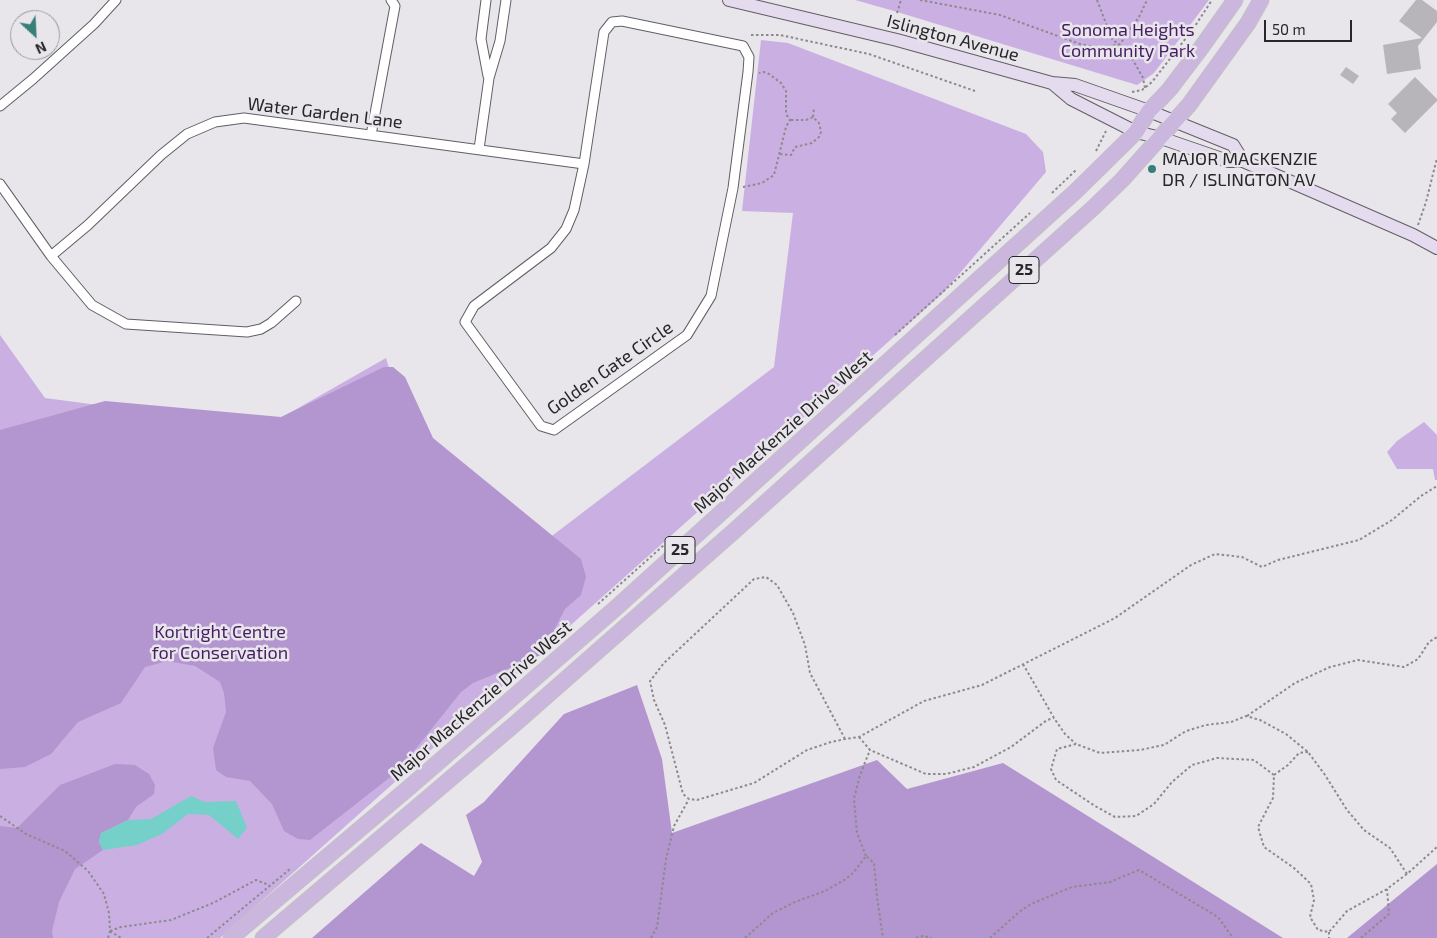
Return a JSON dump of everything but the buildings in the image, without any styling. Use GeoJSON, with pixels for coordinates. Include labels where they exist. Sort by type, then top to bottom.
{"type":"FeatureCollection","features":[{"type":"Feature","properties":{"kind":"main road","name":"Islington Avenue"},"geometry":{"type":"LineString","coordinates":[[729,0],[897,40],[1052,83],[1076,85],[1149,111],[1233,145],[1243,161]]}},
{"type":"Feature","properties":{"kind":"main road","name":"Major MacKenzie Drive West"},"geometry":{"type":"LineString","coordinates":[[232,938],[617,607],[1076,191],[1136,132],[1149,111],[1169,90],[1235,0]]}},
{"type":"Feature","properties":{"kind":"main road","name":"25"},"geometry":{"type":"LineString","coordinates":[[263,938],[516,723],[733,532],[1094,208],[1175,122],[1248,23],[1260,0]]}},
{"type":"Feature","properties":{"kind":"main road","name":"Islington Avenue"},"geometry":{"type":"LineString","coordinates":[[1052,83],[1071,100],[1136,132],[1161,138],[1228,161],[1243,161],[1413,235],[1437,248]]}},
{"type":"Feature","properties":{"kind":"street"},"geometry":{"type":"LineString","coordinates":[[0,106],[94,24],[116,0]]}},
{"type":"Feature","properties":{"kind":"street"},"geometry":{"type":"LineString","coordinates":[[371,135],[395,6],[391,0]]}},
{"type":"Feature","properties":{"kind":"street"},"geometry":{"type":"LineString","coordinates":[[486,0],[481,39],[489,78]]}},
{"type":"Feature","properties":{"kind":"street"},"geometry":{"type":"LineString","coordinates":[[479,149],[489,78],[500,42],[506,0]]}},
{"type":"Feature","properties":{"kind":"street","name":"Golden Gate Circle"},"geometry":{"type":"LineString","coordinates":[[622,21],[743,46],[749,57],[748,72],[733,188],[711,296],[687,335],[554,430],[541,426],[465,322],[474,306],[552,248],[566,229],[574,210],[584,164],[604,32],[612,22],[622,21]]}},
{"type":"Feature","properties":{"kind":"street","name":"Water Garden Lane"},"geometry":{"type":"LineString","coordinates":[[51,256],[88,225],[161,155],[187,134],[215,122],[244,118],[584,164]]}},
{"type":"Feature","properties":{"kind":"street"},"geometry":{"type":"LineString","coordinates":[[0,184],[51,256],[92,305],[126,324],[247,332],[272,323],[296,301]]}},
{"type":"Feature","properties":{"kind":"path"},"geometry":{"type":"LineString","coordinates":[[897,13],[901,0]]}},
{"type":"Feature","properties":{"kind":"path"},"geometry":{"type":"LineString","coordinates":[[920,0],[1000,15],[1080,44],[1094,47],[1120,44],[1139,17],[1146,0]]}},
{"type":"Feature","properties":{"kind":"path"},"geometry":{"type":"LineString","coordinates":[[1097,0],[1112,39],[1129,53],[1143,78],[1144,88]]}},
{"type":"Feature","properties":{"kind":"path"},"geometry":{"type":"LineString","coordinates":[[1131,92],[1144,88],[1152,82],[1193,29],[1212,0]]}},
{"type":"Feature","properties":{"kind":"path"},"geometry":{"type":"LineString","coordinates":[[751,35],[780,35],[869,54],[975,91]]}},
{"type":"Feature","properties":{"kind":"path"},"geometry":{"type":"LineString","coordinates":[[758,73],[764,72],[781,82],[786,92],[786,114],[790,120]]}},
{"type":"Feature","properties":{"kind":"path"},"geometry":{"type":"LineString","coordinates":[[780,154],[791,155],[795,147],[812,143],[817,139],[821,132],[820,126],[813,117],[814,108]]}},
{"type":"Feature","properties":{"kind":"path"},"geometry":{"type":"LineString","coordinates":[[790,120],[806,120],[813,117]]}},
{"type":"Feature","properties":{"kind":"path"},"geometry":{"type":"LineString","coordinates":[[733,188],[754,185],[771,178],[776,171],[786,127],[790,120]]}},
{"type":"Feature","properties":{"kind":"path"},"geometry":{"type":"LineString","coordinates":[[1095,152],[1100,141]]}},
{"type":"Feature","properties":{"kind":"path"},"geometry":{"type":"LineString","coordinates":[[1417,227],[1426,202],[1437,158]]}},
{"type":"Feature","properties":{"kind":"path"},"geometry":{"type":"LineString","coordinates":[[1047,198],[1082,166]]}},
{"type":"Feature","properties":{"kind":"path"},"geometry":{"type":"LineString","coordinates":[[889,341],[1032,211]]}},
{"type":"Feature","properties":{"kind":"path"},"geometry":{"type":"LineString","coordinates":[[845,740],[810,673],[805,645],[789,606],[777,585],[766,578],[754,579],[664,663],[650,681],[654,700],[665,725],[683,794],[689,799],[696,800],[754,783],[807,750],[831,742],[845,740],[859,737],[924,701],[982,685],[1115,618],[1191,565],[1214,554],[1242,557],[1262,568],[1278,560],[1359,540],[1392,520],[1421,496],[1437,486]]}},
{"type":"Feature","properties":{"kind":"path"},"geometry":{"type":"LineString","coordinates":[[598,604],[670,539]]}},
{"type":"Feature","properties":{"kind":"path"},"geometry":{"type":"LineString","coordinates":[[1023,664],[1065,734],[1076,744],[1100,753],[1140,750],[1164,745],[1186,731],[1206,725],[1231,722],[1246,716],[1295,682],[1330,667],[1358,660],[1404,667],[1418,659],[1429,642],[1437,637]]}},
{"type":"Feature","properties":{"kind":"path"},"geometry":{"type":"LineString","coordinates":[[1246,716],[1260,720],[1286,734],[1308,752],[1347,810],[1364,830],[1390,848],[1407,874]]}},
{"type":"Feature","properties":{"kind":"path"},"geometry":{"type":"LineString","coordinates":[[859,737],[870,750],[926,774],[946,774],[974,767],[1010,746],[1047,720],[1054,718]]}},
{"type":"Feature","properties":{"kind":"path"},"geometry":{"type":"LineString","coordinates":[[1076,744],[1057,750],[1051,769],[1056,780],[1115,817],[1136,816],[1154,804],[1172,782],[1192,764],[1217,758],[1254,760],[1274,775]]}},
{"type":"Feature","properties":{"kind":"path"},"geometry":{"type":"LineString","coordinates":[[870,750],[860,775],[854,799],[857,833],[866,856],[874,863],[876,897],[883,938]]}},
{"type":"Feature","properties":{"kind":"path"},"geometry":{"type":"LineString","coordinates":[[1274,775],[1299,754],[1308,752]]}},
{"type":"Feature","properties":{"kind":"path"},"geometry":{"type":"LineString","coordinates":[[1274,775],[1273,798],[1258,827],[1264,847],[1294,868],[1311,884],[1314,900],[1310,917],[1318,930],[1328,932]]}},
{"type":"Feature","properties":{"kind":"path"},"geometry":{"type":"LineString","coordinates":[[651,938],[657,927],[666,858],[674,826],[689,799]]}},
{"type":"Feature","properties":{"kind":"path"},"geometry":{"type":"LineString","coordinates":[[0,816],[26,834],[65,851],[88,871],[104,894],[109,913],[110,931],[108,938]]}},
{"type":"Feature","properties":{"kind":"path"},"geometry":{"type":"LineString","coordinates":[[1328,932],[1347,911],[1387,889],[1437,847]]}},
{"type":"Feature","properties":{"kind":"path"},"geometry":{"type":"LineString","coordinates":[[745,938],[772,913],[825,891],[846,879],[866,856]]}},
{"type":"Feature","properties":{"kind":"path"},"geometry":{"type":"LineString","coordinates":[[207,938],[293,866]]}},
{"type":"Feature","properties":{"kind":"path"},"geometry":{"type":"LineString","coordinates":[[990,938],[1019,912],[1031,904],[1072,886],[1110,882],[1139,870],[1218,917],[1233,938]]}},
{"type":"Feature","properties":{"kind":"path"},"geometry":{"type":"LineString","coordinates":[[110,931],[121,927],[171,920],[212,903],[241,886],[256,880],[270,885]]}},
{"type":"Feature","properties":{"kind":"path"},"geometry":{"type":"LineString","coordinates":[[1360,938],[1389,914],[1387,889]]}},
{"type":"Feature","properties":{"kind":"path"},"geometry":{"type":"LineString","coordinates":[[110,931],[121,938]]}},
{"type":"Feature","properties":{"kind":"path"},"geometry":{"type":"LineString","coordinates":[[1328,932],[1330,938]]}},
{"type":"Feature","properties":{"kind":"path"},"geometry":{"type":"LineString","coordinates":[[916,938],[923,936],[932,938]]}},
{"type":"Feature","properties":{"kind":"green space","name":"Sonoma Heights Community Park"},"geometry":{"type":"Polygon","coordinates":[[[855,0],[1209,0],[1154,73],[1137,85],[855,0]]]}},
{"type":"Feature","properties":{"kind":"green space","name":"Kortright Centre for Conservation"},"geometry":{"type":"Polygon","coordinates":[[[761,40],[788,43],[1026,134],[1043,152],[1046,172],[943,293],[220,938],[0,938],[0,335],[45,398],[265,427],[386,358],[401,408],[536,548],[774,367],[793,213],[742,211],[761,40]]]}},
{"type":"Feature","properties":{"kind":"green space","name":"Kortright Centre for Conservation"},"geometry":{"type":"Polygon","coordinates":[[[384,367],[393,367],[405,377],[433,438],[581,559],[586,577],[581,595],[565,609],[541,655],[473,683],[461,692],[398,771],[310,840],[298,839],[284,831],[272,804],[250,781],[226,777],[216,770],[213,748],[226,712],[224,693],[220,682],[195,666],[168,661],[145,667],[121,703],[78,722],[51,754],[25,767],[0,769],[0,430],[105,401],[281,417],[384,367]]]}},
{"type":"Feature","properties":{"kind":"green space"},"geometry":{"type":"Polygon","coordinates":[[[1424,422],[1437,435],[1437,480],[1435,480],[1433,469],[1397,469],[1387,452],[1397,441],[1424,422]]]}},
{"type":"Feature","properties":{"kind":"green space"},"geometry":{"type":"Polygon","coordinates":[[[637,685],[662,759],[672,833],[877,760],[907,789],[1003,763],[1283,938],[312,938],[421,843],[474,876],[482,862],[466,815],[484,802],[564,714],[637,685]]]}},
{"type":"Feature","properties":{"kind":"green space"},"geometry":{"type":"Polygon","coordinates":[[[115,764],[135,765],[149,774],[155,785],[154,794],[136,807],[128,820],[101,833],[99,842],[103,850],[75,869],[59,902],[52,931],[53,938],[0,938],[0,826],[17,828],[60,785],[115,764]]]}},
{"type":"Feature","properties":{"kind":"green space"},"geometry":{"type":"Polygon","coordinates":[[[1437,864],[1437,938],[1347,938],[1437,864]]]}},
{"type":"Feature","properties":{"kind":"shaded area"},"geometry":{"type":"Polygon","coordinates":[[[191,796],[205,802],[236,801],[247,828],[238,839],[209,815],[188,814],[162,834],[137,845],[103,850],[99,842],[101,833],[128,820],[151,819],[191,796]]]}},
{"type":"Feature","properties":{"kind":"place","name":"MAJOR MACKENZIE DR / ISLINGTON AV"},"geometry":{"type":"Point","coordinates":[1152,169]}}]}
